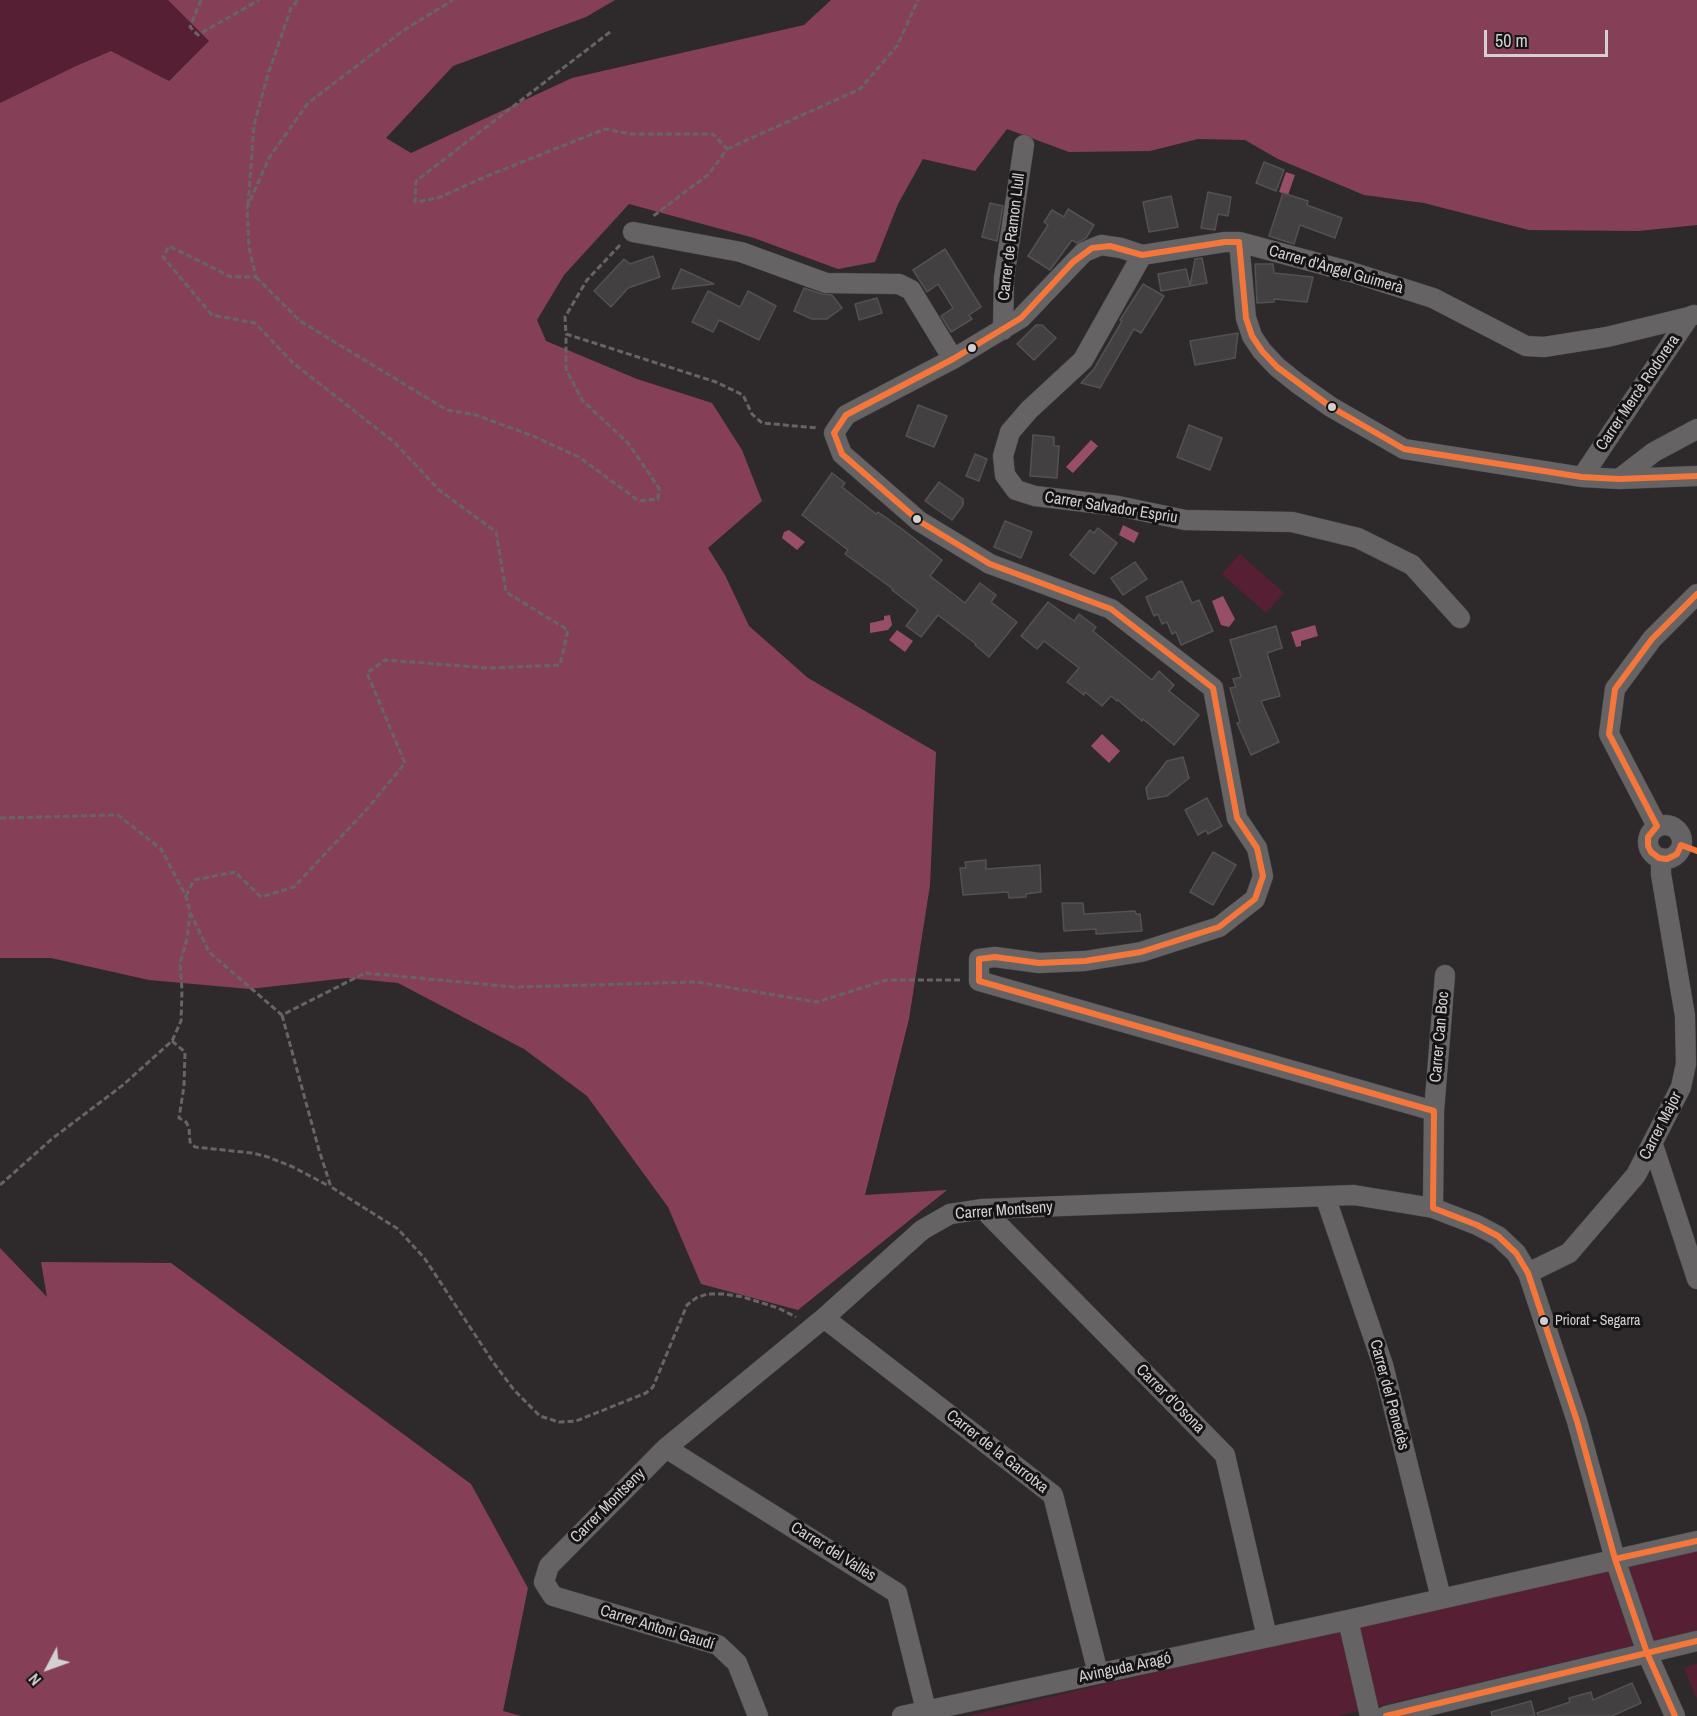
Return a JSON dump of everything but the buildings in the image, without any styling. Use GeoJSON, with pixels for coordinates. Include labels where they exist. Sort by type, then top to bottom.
{"type":"FeatureCollection","features":[{"type":"Feature","properties":{"kind":"street","name":"Carrer de Ramon Llull"},"geometry":{"type":"LineString","coordinates":[[1003,330],[1004,278],[1024,145]]}},
{"type":"Feature","properties":{"kind":"street"},"geometry":{"type":"LineString","coordinates":[[633,232],[741,252],[826,283],[898,284],[911,291],[953,359]]}},
{"type":"Feature","properties":{"kind":"street","name":"Carrer d'Àngel Guimerà"},"geometry":{"type":"LineString","coordinates":[[834,433],[846,415],[953,359],[1022,318],[1073,262],[1092,248],[1110,246],[1142,255],[1225,242],[1239,242],[1433,298],[1526,346],[1544,347],[1607,337],[1693,315]]}},
{"type":"Feature","properties":{"kind":"street"},"geometry":{"type":"LineString","coordinates":[[1239,242],[1246,318],[1252,336],[1262,351],[1277,367],[1331,407],[1404,448],[1582,477],[1619,479],[1697,476]]}},
{"type":"Feature","properties":{"kind":"street","name":"Carrer Salvador Espriu"},"geometry":{"type":"LineString","coordinates":[[1142,255],[1083,360],[1029,410],[1010,432],[1003,456],[1005,475],[1016,490],[1035,496],[1118,506],[1185,520],[1292,522],[1358,538],[1412,565],[1460,618]]}},
{"type":"Feature","properties":{"kind":"street","name":"Carrer Mercè Rodorera"},"geometry":{"type":"LineString","coordinates":[[1582,477],[1693,315]]}},
{"type":"Feature","properties":{"kind":"street"},"geometry":{"type":"LineString","coordinates":[[1619,479],[1654,452],[1697,429]]}},
{"type":"Feature","properties":{"kind":"street"},"geometry":{"type":"LineString","coordinates":[[834,433],[842,454],[919,521],[990,564],[1111,609],[1213,688],[1237,818],[1257,848],[1263,876],[1255,899],[1219,927],[1141,952],[1085,961],[1039,963],[995,957],[979,958],[979,981],[1434,1111]]}},
{"type":"Feature","properties":{"kind":"street"},"geometry":{"type":"LineString","coordinates":[[1657,826],[1609,734],[1615,689],[1652,639],[1697,594]]}},
{"type":"Feature","properties":{"kind":"street"},"geometry":{"type":"LineString","coordinates":[[1667,825],[1676,829],[1689,848],[1667,859],[1660,858],[1651,852],[1647,843],[1649,834],[1657,826],[1667,825]]}},
{"type":"Feature","properties":{"kind":"street","name":"Carrer Major"},"geometry":{"type":"LineString","coordinates":[[1528,1273],[1569,1253],[1636,1175],[1653,1144],[1689,1090],[1685,1016],[1660,858]]}},
{"type":"Feature","properties":{"kind":"street","name":"Carrer Can Boc"},"geometry":{"type":"LineString","coordinates":[[1433,1208],[1434,1111],[1445,975]]}},
{"type":"Feature","properties":{"kind":"street"},"geometry":{"type":"LineString","coordinates":[[1653,1144],[1697,1279]]}},
{"type":"Feature","properties":{"kind":"street","name":"Carrer Montseny"},"geometry":{"type":"LineString","coordinates":[[553,1596],[544,1582],[549,1566],[666,1448],[819,1322],[922,1230],[950,1214],[983,1209],[1354,1195],[1433,1208],[1498,1236],[1516,1253],[1528,1273],[1577,1421],[1615,1559],[1647,1653],[1675,1716]]}},
{"type":"Feature","properties":{"kind":"street","name":"Carrer del Penedès"},"geometry":{"type":"LineString","coordinates":[[1325,1196],[1383,1365],[1441,1598]]}},
{"type":"Feature","properties":{"kind":"street","name":"Carrer d'Osona"},"geometry":{"type":"LineString","coordinates":[[983,1209],[1225,1455],[1267,1637]]}},
{"type":"Feature","properties":{"kind":"street","name":"Carrer de la Garrotxa"},"geometry":{"type":"LineString","coordinates":[[819,1322],[1053,1495],[1098,1674]]}},
{"type":"Feature","properties":{"kind":"street","name":"Carrer del Vallès"},"geometry":{"type":"LineString","coordinates":[[666,1448],[897,1593],[926,1710]]}},
{"type":"Feature","properties":{"kind":"street","name":"Avinguda Aragó"},"geometry":{"type":"LineString","coordinates":[[902,1716],[1348,1620],[1697,1541]]}},
{"type":"Feature","properties":{"kind":"street","name":"Carrer Antoni Gaudí"},"geometry":{"type":"LineString","coordinates":[[553,1596],[718,1645],[737,1663],[758,1716]]}},
{"type":"Feature","properties":{"kind":"street"},"geometry":{"type":"LineString","coordinates":[[1348,1620],[1370,1716]]}},
{"type":"Feature","properties":{"kind":"street"},"geometry":{"type":"LineString","coordinates":[[1386,1716],[1697,1641]]}},
{"type":"Feature","properties":{"kind":"path"},"geometry":{"type":"LineString","coordinates":[[201,0],[190,27],[198,35],[259,0]]}},
{"type":"Feature","properties":{"kind":"path"},"geometry":{"type":"LineString","coordinates":[[298,0],[291,8],[254,125],[247,208],[249,248],[256,276],[300,321],[447,410],[476,415],[533,436],[579,457],[639,501],[658,499],[659,488],[628,443],[582,399],[566,369],[565,317],[587,280],[633,232],[709,174],[727,149],[860,89],[897,46],[918,0]]}},
{"type":"Feature","properties":{"kind":"path"},"geometry":{"type":"LineString","coordinates":[[247,208],[269,158],[308,103],[404,30],[453,0]]}},
{"type":"Feature","properties":{"kind":"path"},"geometry":{"type":"LineString","coordinates":[[610,32],[416,181],[415,202],[438,198],[605,129],[632,134],[713,134],[727,149]]}},
{"type":"Feature","properties":{"kind":"path"},"geometry":{"type":"LineString","coordinates":[[186,896],[194,879],[235,872],[261,897],[294,887],[368,808],[405,763],[367,673],[386,660],[489,668],[560,665],[568,630],[506,592],[496,532],[440,490],[394,442],[293,363],[255,323],[212,315],[164,257],[169,246],[231,277],[256,276]]}},
{"type":"Feature","properties":{"kind":"path"},"geometry":{"type":"LineString","coordinates":[[566,334],[716,382],[743,395],[752,414],[762,423],[812,427],[834,433]]}},
{"type":"Feature","properties":{"kind":"path"},"geometry":{"type":"LineString","coordinates":[[0,818],[118,815],[161,849],[186,896],[190,912],[209,952],[282,1016],[331,1187]]}},
{"type":"Feature","properties":{"kind":"path"},"geometry":{"type":"LineString","coordinates":[[0,1185],[53,1138],[123,1084],[172,1041],[181,1021],[180,963],[188,939],[190,912]]}},
{"type":"Feature","properties":{"kind":"path"},"geometry":{"type":"LineString","coordinates":[[282,1016],[365,973],[514,987],[696,982],[817,1002],[887,980],[979,981]]}},
{"type":"Feature","properties":{"kind":"path"},"geometry":{"type":"LineString","coordinates":[[172,1041],[184,1052],[183,1086],[178,1118],[186,1122],[190,1142],[195,1147],[252,1153],[293,1167],[331,1187],[398,1229],[425,1259],[514,1390],[540,1416],[559,1422],[576,1421],[646,1393],[653,1387],[687,1305],[707,1294],[743,1297],[819,1322]]}},
{"type":"Feature","properties":{"kind":"shaded area"},"geometry":{"type":"Polygon","coordinates":[[[0,0],[168,0],[209,41],[168,81],[111,51],[0,103],[0,0]]]}},
{"type":"Feature","properties":{"kind":"shaded area"},"geometry":{"type":"Polygon","coordinates":[[[168,0],[615,0],[586,17],[453,66],[386,138],[411,153],[572,78],[804,25],[831,0],[1697,0],[1697,225],[1638,231],[1529,230],[1424,203],[1364,195],[1278,159],[1245,140],[1198,139],[1150,151],[1069,152],[1007,129],[975,171],[923,159],[898,204],[875,262],[838,269],[754,238],[629,204],[564,275],[537,320],[546,341],[637,379],[712,403],[742,450],[762,501],[708,548],[725,575],[749,626],[808,678],[936,752],[930,885],[909,1019],[865,1195],[947,1190],[798,1310],[701,1284],[668,1207],[587,1096],[524,1049],[398,983],[347,978],[249,989],[149,980],[51,958],[0,958],[0,103],[111,51],[169,81],[209,41],[168,0]]]}},
{"type":"Feature","properties":{"kind":"shaded area"},"geometry":{"type":"Polygon","coordinates":[[[1286,172],[1295,175],[1288,195],[1279,192],[1286,172]]]}},
{"type":"Feature","properties":{"kind":"shaded area"},"geometry":{"type":"Polygon","coordinates":[[[1091,440],[1098,446],[1073,473],[1066,467],[1091,440]]]}},
{"type":"Feature","properties":{"kind":"shaded area"},"geometry":{"type":"Polygon","coordinates":[[[1123,525],[1139,533],[1134,543],[1119,535],[1123,525]]]}},
{"type":"Feature","properties":{"kind":"shaded area"},"geometry":{"type":"Polygon","coordinates":[[[789,530],[805,542],[797,550],[782,538],[784,532],[789,530]]]}},
{"type":"Feature","properties":{"kind":"shaded area"},"geometry":{"type":"Polygon","coordinates":[[[1240,554],[1284,593],[1266,613],[1222,574],[1240,554]]]}},
{"type":"Feature","properties":{"kind":"shaded area"},"geometry":{"type":"Polygon","coordinates":[[[1223,596],[1235,619],[1229,627],[1221,625],[1212,601],[1223,596]]]}},
{"type":"Feature","properties":{"kind":"shaded area"},"geometry":{"type":"Polygon","coordinates":[[[890,615],[892,625],[888,630],[870,633],[870,623],[884,620],[884,616],[890,615]]]}},
{"type":"Feature","properties":{"kind":"shaded area"},"geometry":{"type":"Polygon","coordinates":[[[1315,625],[1318,636],[1301,641],[1301,646],[1296,647],[1291,632],[1315,625]]]}},
{"type":"Feature","properties":{"kind":"shaded area"},"geometry":{"type":"Polygon","coordinates":[[[897,630],[913,641],[905,652],[889,640],[897,630]]]}},
{"type":"Feature","properties":{"kind":"shaded area"},"geometry":{"type":"Polygon","coordinates":[[[1102,734],[1120,751],[1109,763],[1091,746],[1102,734]]]}},
{"type":"Feature","properties":{"kind":"shaded area"},"geometry":{"type":"Polygon","coordinates":[[[0,1248],[47,1297],[41,1262],[171,1263],[471,1484],[528,1588],[503,1711],[521,1716],[0,1716],[0,1248]]]}},
{"type":"Feature","properties":{"kind":"shaded area"},"geometry":{"type":"Polygon","coordinates":[[[1697,1547],[1697,1635],[1631,1646],[1338,1716],[967,1716],[1697,1547]]]}},
{"type":"Feature","properties":{"kind":"shaded area"},"geometry":{"type":"Polygon","coordinates":[[[1697,1664],[1697,1699],[1684,1668],[1697,1664]]]}},
{"type":"Feature","properties":{"kind":"transit line"},"geometry":{"type":"LineString","coordinates":[[1675,1716],[1647,1653],[1615,1559],[1577,1421],[1528,1273],[1516,1253],[1498,1236],[1433,1208],[1434,1111],[979,981],[979,959],[995,957],[1039,963],[1085,961],[1141,952],[1219,927],[1255,899],[1263,876],[1257,848],[1237,818],[1213,688],[1111,609],[990,564],[919,521],[842,454],[834,433],[846,415],[953,359],[1021,318],[1073,262],[1092,248],[1110,246],[1142,255],[1225,242],[1239,242],[1246,318],[1252,336],[1262,351],[1277,367],[1331,407],[1404,449],[1582,477],[1619,479],[1697,476]]}},
{"type":"Feature","properties":{"kind":"transit line"},"geometry":{"type":"LineString","coordinates":[[1697,594],[1652,639],[1615,689],[1609,734],[1657,826],[1648,837],[1651,852],[1659,858],[1667,859],[1677,854],[1681,845],[1697,851]]}},
{"type":"Feature","properties":{"kind":"transit line"},"geometry":{"type":"LineString","coordinates":[[1615,1559],[1697,1541]]}},
{"type":"Feature","properties":{"kind":"transit line"},"geometry":{"type":"LineString","coordinates":[[1386,1716],[1697,1641]]}},
{"type":"Feature","properties":{"kind":"place","name":"Priorat - Segarra"},"geometry":{"type":"Point","coordinates":[1544,1321]}}]}
